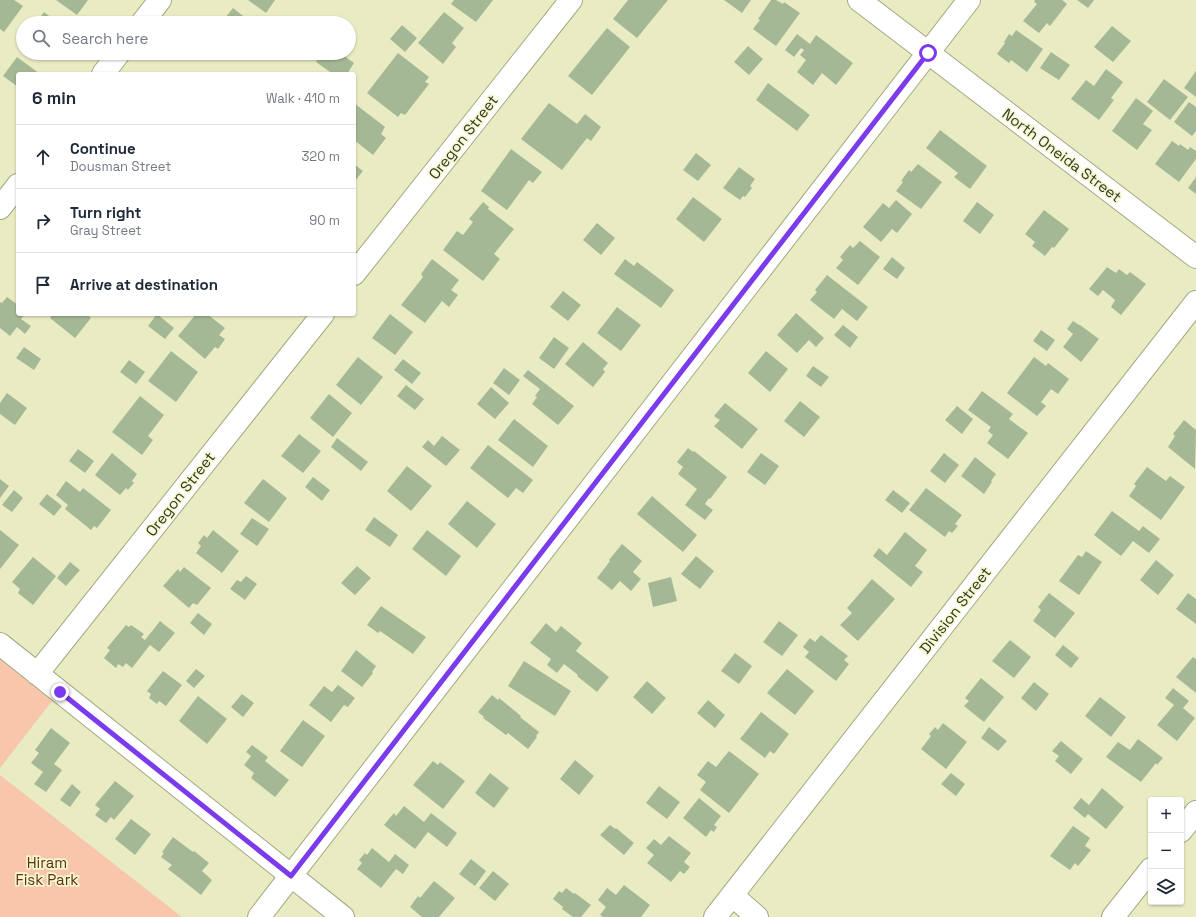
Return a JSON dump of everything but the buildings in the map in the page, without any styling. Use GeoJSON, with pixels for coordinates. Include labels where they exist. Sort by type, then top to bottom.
{"type":"FeatureCollection","features":[{"type":"Feature","properties":{"kind":"street"},"geometry":{"type":"LineString","coordinates":[[147,16],[160,0]]}},
{"type":"Feature","properties":{"kind":"street","name":"Oregon Street"},"geometry":{"type":"LineString","coordinates":[[356,271],[571,0]]}},
{"type":"Feature","properties":{"kind":"street","name":"North Oneida Street"},"geometry":{"type":"LineString","coordinates":[[859,0],[1196,257]]}},
{"type":"Feature","properties":{"kind":"street"},"geometry":{"type":"LineString","coordinates":[[259,917],[969,0]]}},
{"type":"Feature","properties":{"kind":"street"},"geometry":{"type":"LineString","coordinates":[[105,72],[114,60]]}},
{"type":"Feature","properties":{"kind":"street"},"geometry":{"type":"LineString","coordinates":[[0,208],[16,187]]}},
{"type":"Feature","properties":{"kind":"street","name":"Division Street"},"geometry":{"type":"LineString","coordinates":[[715,917],[1196,302]]}},
{"type":"Feature","properties":{"kind":"street","name":"Oregon Street"},"geometry":{"type":"LineString","coordinates":[[37,674],[321,316]]}},
{"type":"Feature","properties":{"kind":"street"},"geometry":{"type":"LineString","coordinates":[[0,644],[343,917]]}},
{"type":"Feature","properties":{"kind":"street"},"geometry":{"type":"LineString","coordinates":[[1184,827],[1196,812]]}},
{"type":"Feature","properties":{"kind":"street"},"geometry":{"type":"LineString","coordinates":[[1113,917],[1148,873]]}},
{"type":"Feature","properties":{"kind":"street"},"geometry":{"type":"LineString","coordinates":[[732,895],[757,917]]}},
{"type":"Feature","properties":{"kind":"green space"},"geometry":{"type":"Polygon","coordinates":[[[0,644],[59,692],[0,768],[0,644]]]}},
{"type":"Feature","properties":{"kind":"green space","name":"Hiram Fisk Park"},"geometry":{"type":"Polygon","coordinates":[[[0,775],[182,917],[0,917],[0,775]]]}},
{"type":"Feature","properties":{"kind":"route"},"geometry":{"type":"LineString","coordinates":[[60,692],[291,876],[928,53]]}}]}
